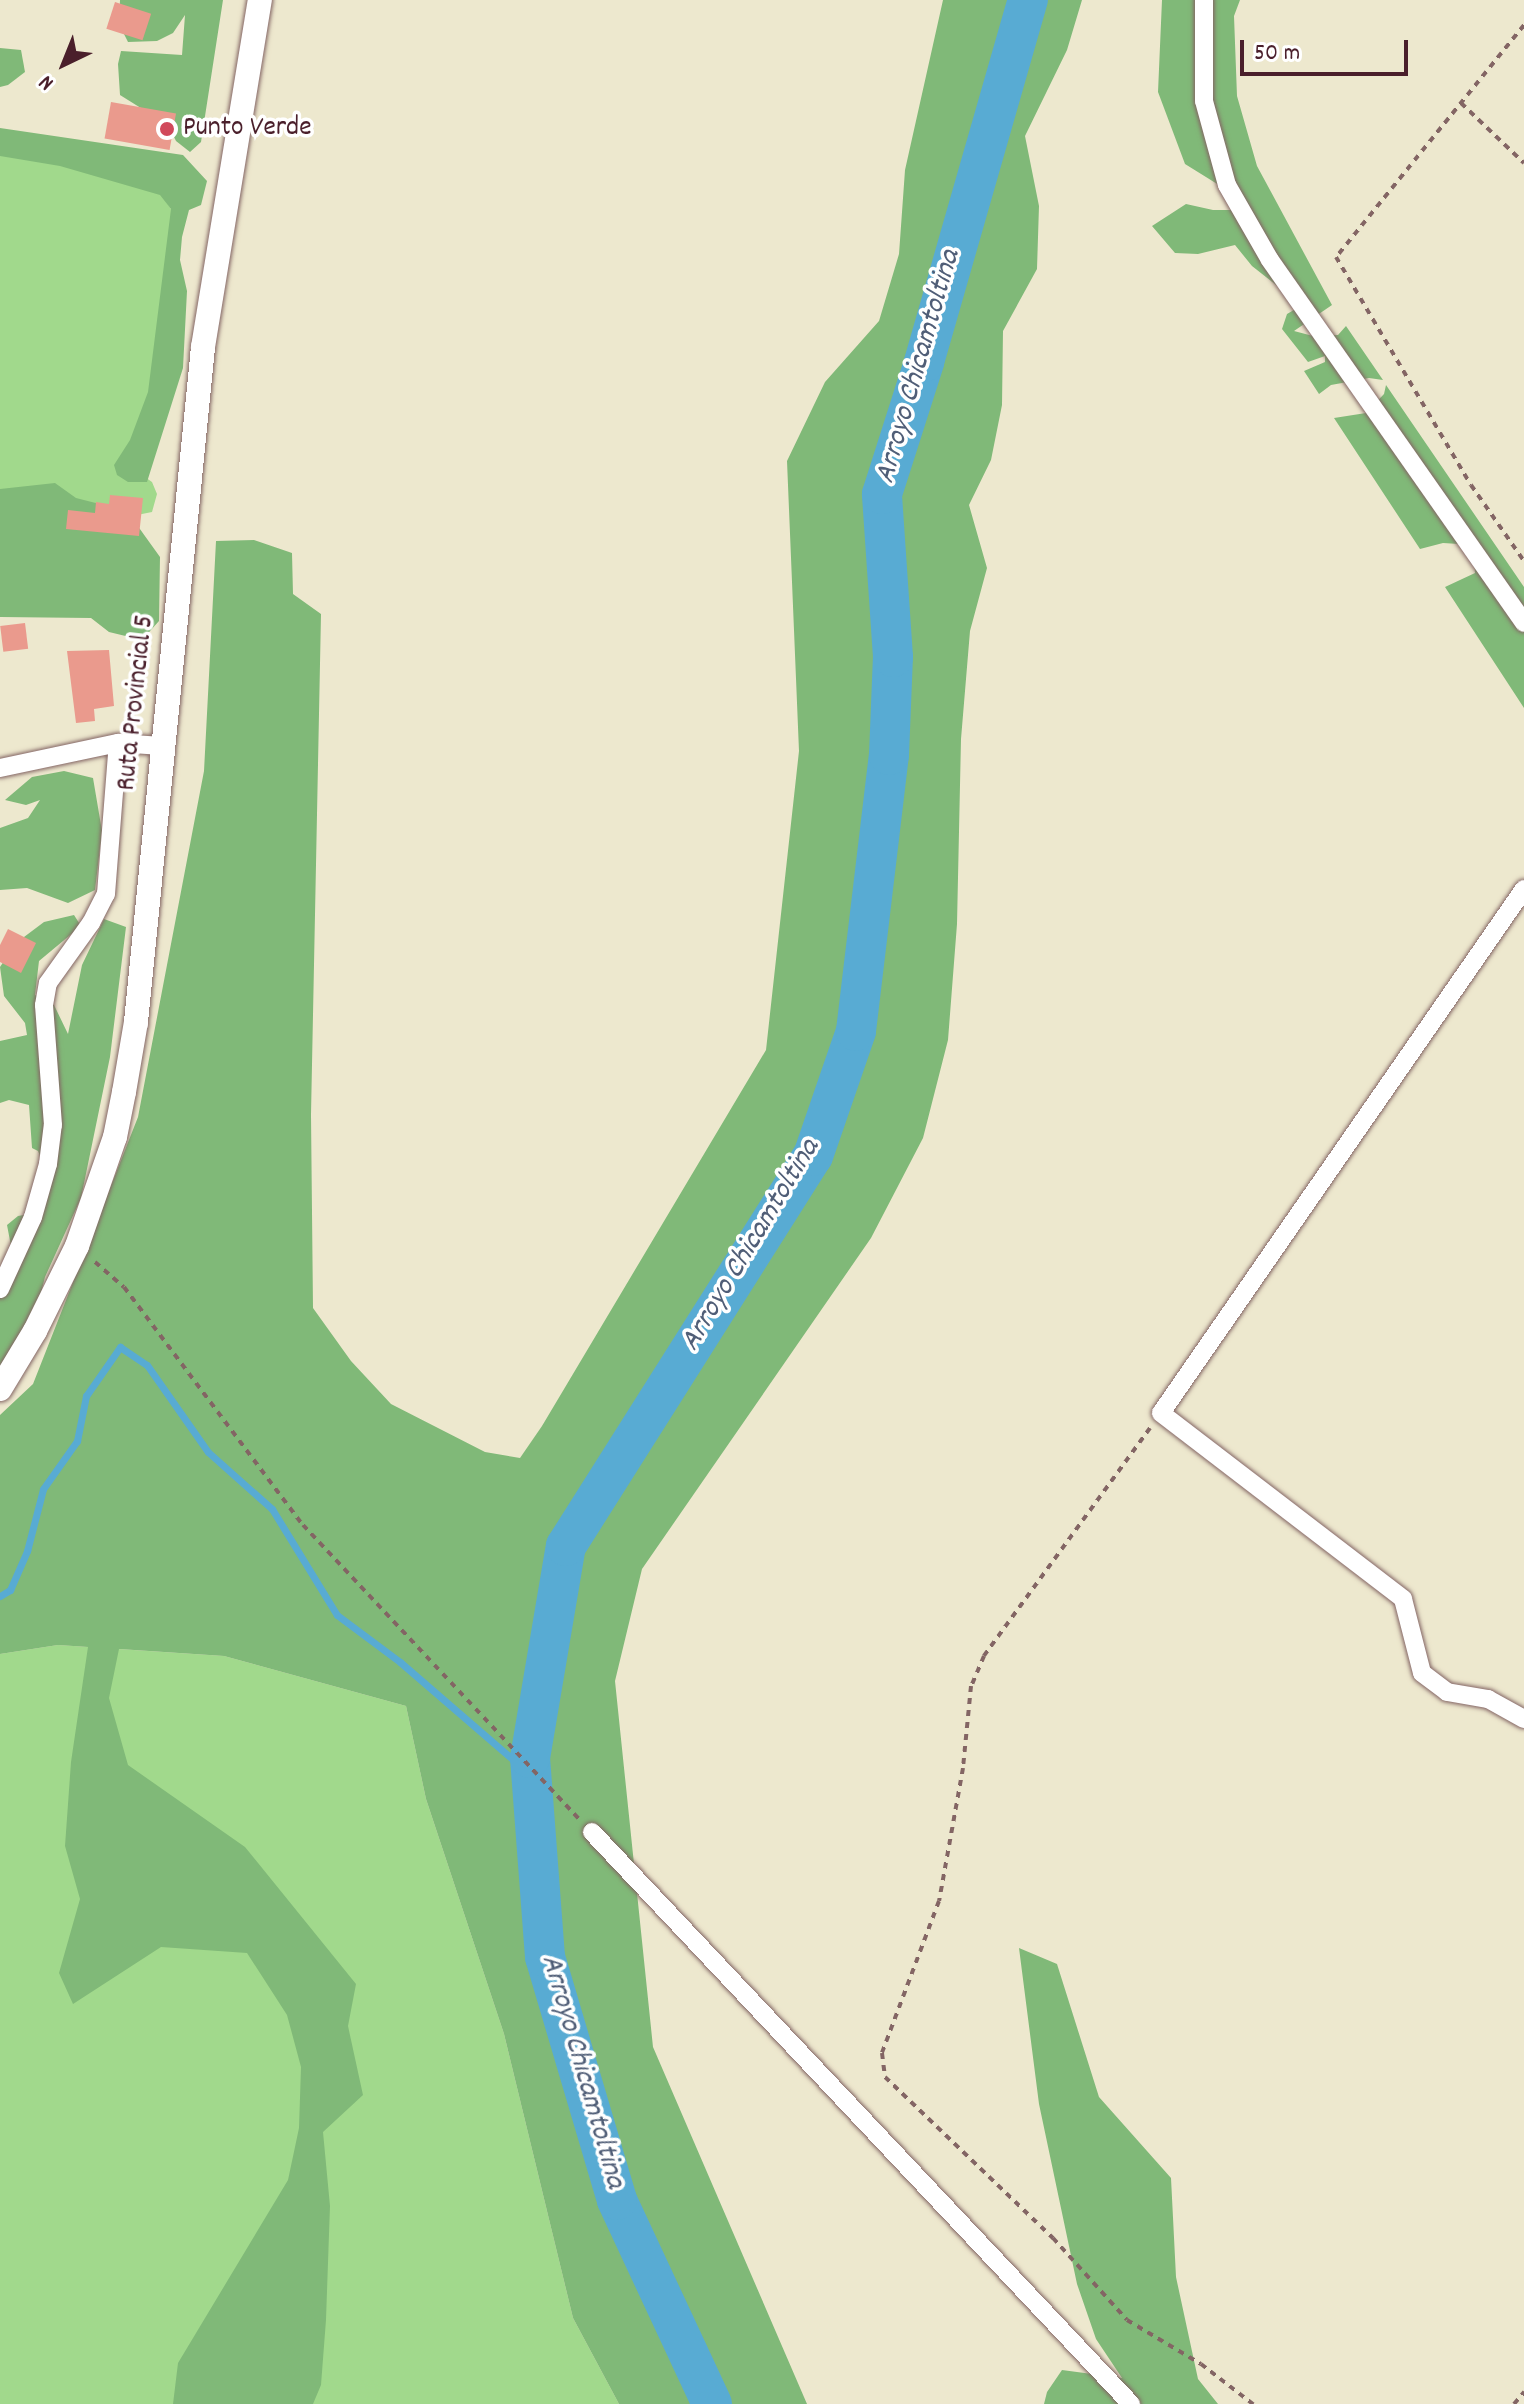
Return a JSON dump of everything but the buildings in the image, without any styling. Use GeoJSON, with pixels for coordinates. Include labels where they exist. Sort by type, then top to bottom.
{"type":"FeatureCollection","features":[{"type":"Feature","properties":{"kind":"main road","name":"Ruta Provincial 5"},"geometry":{"type":"LineString","coordinates":[[0,1389],[35,1331],[77,1246],[115,1137],[136,1022],[203,347],[260,0]]}},
{"type":"Feature","properties":{"kind":"street"},"geometry":{"type":"LineString","coordinates":[[1204,0],[1204,101],[1227,185],[1270,260],[1524,623]]}},
{"type":"Feature","properties":{"kind":"street"},"geometry":{"type":"LineString","coordinates":[[0,1289],[33,1217],[48,1164],[53,1125],[44,1005],[48,983],[91,923],[106,894],[118,743]]}},
{"type":"Feature","properties":{"kind":"street"},"geometry":{"type":"LineString","coordinates":[[0,768],[118,743],[162,746]]}},
{"type":"Feature","properties":{"kind":"street"},"geometry":{"type":"LineString","coordinates":[[1524,889],[1161,1413],[1403,1599],[1422,1673],[1447,1692],[1488,1699],[1524,1719]]}},
{"type":"Feature","properties":{"kind":"street"},"geometry":{"type":"LineString","coordinates":[[592,1832],[1131,2404]]}},
{"type":"Feature","properties":{"kind":"path"},"geometry":{"type":"LineString","coordinates":[[1524,25],[1336,257],[1471,485],[1524,561]]}},
{"type":"Feature","properties":{"kind":"path"},"geometry":{"type":"LineString","coordinates":[[1461,103],[1524,163]]}},
{"type":"Feature","properties":{"kind":"path"},"geometry":{"type":"LineString","coordinates":[[77,1246],[124,1287],[303,1525],[470,1706],[592,1832]]}},
{"type":"Feature","properties":{"kind":"path"},"geometry":{"type":"LineString","coordinates":[[1161,1413],[984,1656],[971,1686],[963,1768],[939,1901],[882,2053],[885,2077],[1053,2238],[1127,2320],[1201,2364],[1253,2404]]}},
{"type":"Feature","properties":{"kind":"path"},"geometry":{"type":"LineString","coordinates":[[1514,2404],[1524,2392]]}},
{"type":"Feature","properties":{"kind":"green space"},"geometry":{"type":"Polygon","coordinates":[[[120,0],[223,0],[201,142],[190,152],[176,141],[168,125],[120,95],[118,64],[121,51],[182,55],[185,15],[173,33],[157,41],[128,42],[119,24],[120,0]]]}},
{"type":"Feature","properties":{"kind":"green space"},"geometry":{"type":"Polygon","coordinates":[[[943,0],[1082,0],[1067,50],[1025,136],[1039,206],[1037,269],[1003,331],[1002,405],[991,460],[969,505],[987,568],[970,631],[961,739],[957,924],[948,1040],[923,1138],[871,1238],[642,1569],[615,1681],[653,2047],[807,2404],[619,2404],[573,2318],[504,2034],[426,1799],[406,1706],[224,1656],[119,1649],[109,1698],[128,1765],[245,1847],[356,1984],[348,2026],[363,2095],[323,2132],[330,2206],[326,2320],[321,2385],[313,2404],[173,2404],[178,2363],[288,2180],[299,2128],[301,2067],[287,2015],[247,1953],[161,1947],[73,2004],[59,1973],[80,1899],[65,1846],[71,1762],[88,1647],[58,1645],[0,1654],[0,1415],[33,1384],[138,1117],[204,771],[216,541],[254,540],[292,553],[293,594],[321,614],[311,1115],[313,1308],[351,1361],[391,1404],[485,1452],[520,1458],[766,1050],[799,751],[787,461],[825,382],[879,321],[899,254],[905,170],[943,0]]]}},
{"type":"Feature","properties":{"kind":"green space"},"geometry":{"type":"Polygon","coordinates":[[[1162,0],[1240,0],[1234,16],[1237,96],[1257,166],[1332,305],[1294,331],[1313,336],[1338,335],[1346,326],[1383,380],[1369,378],[1331,385],[1319,394],[1304,371],[1325,362],[1325,356],[1308,362],[1282,329],[1287,314],[1299,307],[1299,303],[1252,266],[1235,245],[1198,254],[1175,253],[1152,226],[1186,204],[1231,210],[1243,200],[1185,164],[1158,92],[1162,0]]]}},
{"type":"Feature","properties":{"kind":"green space"},"geometry":{"type":"Polygon","coordinates":[[[0,48],[21,50],[25,72],[8,85],[0,87],[0,48]]]}},
{"type":"Feature","properties":{"kind":"green space"},"geometry":{"type":"Polygon","coordinates":[[[0,128],[183,155],[207,181],[201,205],[189,210],[182,237],[180,260],[187,291],[183,368],[147,482],[128,482],[117,475],[114,465],[130,440],[148,392],[171,209],[160,195],[60,166],[0,156],[0,128]]]}},
{"type":"Feature","properties":{"kind":"green space"},"geometry":{"type":"Polygon","coordinates":[[[0,139],[143,165],[171,209],[171,281],[135,470],[152,482],[157,494],[152,512],[137,515],[0,498],[0,139]]]}},
{"type":"Feature","properties":{"kind":"green space"},"geometry":{"type":"Polygon","coordinates":[[[1386,385],[1524,587],[1524,708],[1445,587],[1475,573],[1474,559],[1459,544],[1443,543],[1420,549],[1334,418],[1366,413],[1384,394],[1386,385]]]}},
{"type":"Feature","properties":{"kind":"green space"},"geometry":{"type":"Polygon","coordinates":[[[55,483],[76,498],[127,511],[160,557],[159,621],[142,640],[109,632],[91,618],[0,617],[0,489],[55,483]]]}},
{"type":"Feature","properties":{"kind":"green space"},"geometry":{"type":"Polygon","coordinates":[[[64,771],[93,778],[102,831],[95,890],[68,903],[27,888],[0,890],[0,828],[28,818],[40,800],[26,805],[5,800],[32,777],[64,771]]]}},
{"type":"Feature","properties":{"kind":"green space"},"geometry":{"type":"Polygon","coordinates":[[[74,915],[81,926],[39,961],[35,995],[54,1005],[68,1034],[82,965],[104,919],[126,927],[110,1057],[81,1198],[45,1277],[35,1317],[0,1371],[0,1282],[15,1267],[7,1225],[18,1216],[41,1212],[51,1182],[38,1151],[32,1148],[29,1105],[9,1100],[0,1103],[0,1041],[27,1035],[25,1023],[4,996],[0,967],[16,943],[44,922],[74,915]]]}},
{"type":"Feature","properties":{"kind":"green space"},"geometry":{"type":"Polygon","coordinates":[[[58,1645],[224,1656],[406,1706],[426,1799],[504,2034],[573,2318],[619,2404],[0,2404],[0,1654],[58,1645]]]}},
{"type":"Feature","properties":{"kind":"green space"},"geometry":{"type":"Polygon","coordinates":[[[1019,1948],[1057,1964],[1099,2097],[1171,2178],[1176,2277],[1198,2379],[1218,2404],[1044,2404],[1047,2392],[1062,2370],[1122,2378],[1096,2339],[1077,2284],[1039,2104],[1019,1948]]]}},
{"type":"Feature","properties":{"kind":"waterway","name":"Arroyo Chicamtoltina"},"geometry":{"type":"LineString","coordinates":[[712,2404],[617,2200],[545,1957],[530,1758],[566,1546],[813,1156],[856,1031],[889,755],[893,657],[882,494],[924,362],[1028,0]]}},
{"type":"Feature","properties":{"kind":"waterway"},"geometry":{"type":"LineString","coordinates":[[0,1596],[10,1590],[27,1551],[43,1489],[77,1441],[86,1396],[120,1347],[147,1365],[208,1452],[272,1509],[337,1615],[400,1662],[532,1776]]}},
{"type":"Feature","properties":{"kind":"waterway","name":"Arroyo Chicamtoltina"},"geometry":{"type":"LineString","coordinates":[[708,2394],[709,2404]]}},
{"type":"Feature","properties":{"kind":"place","name":"Punto Verde"},"geometry":{"type":"Point","coordinates":[167,129]}}]}
